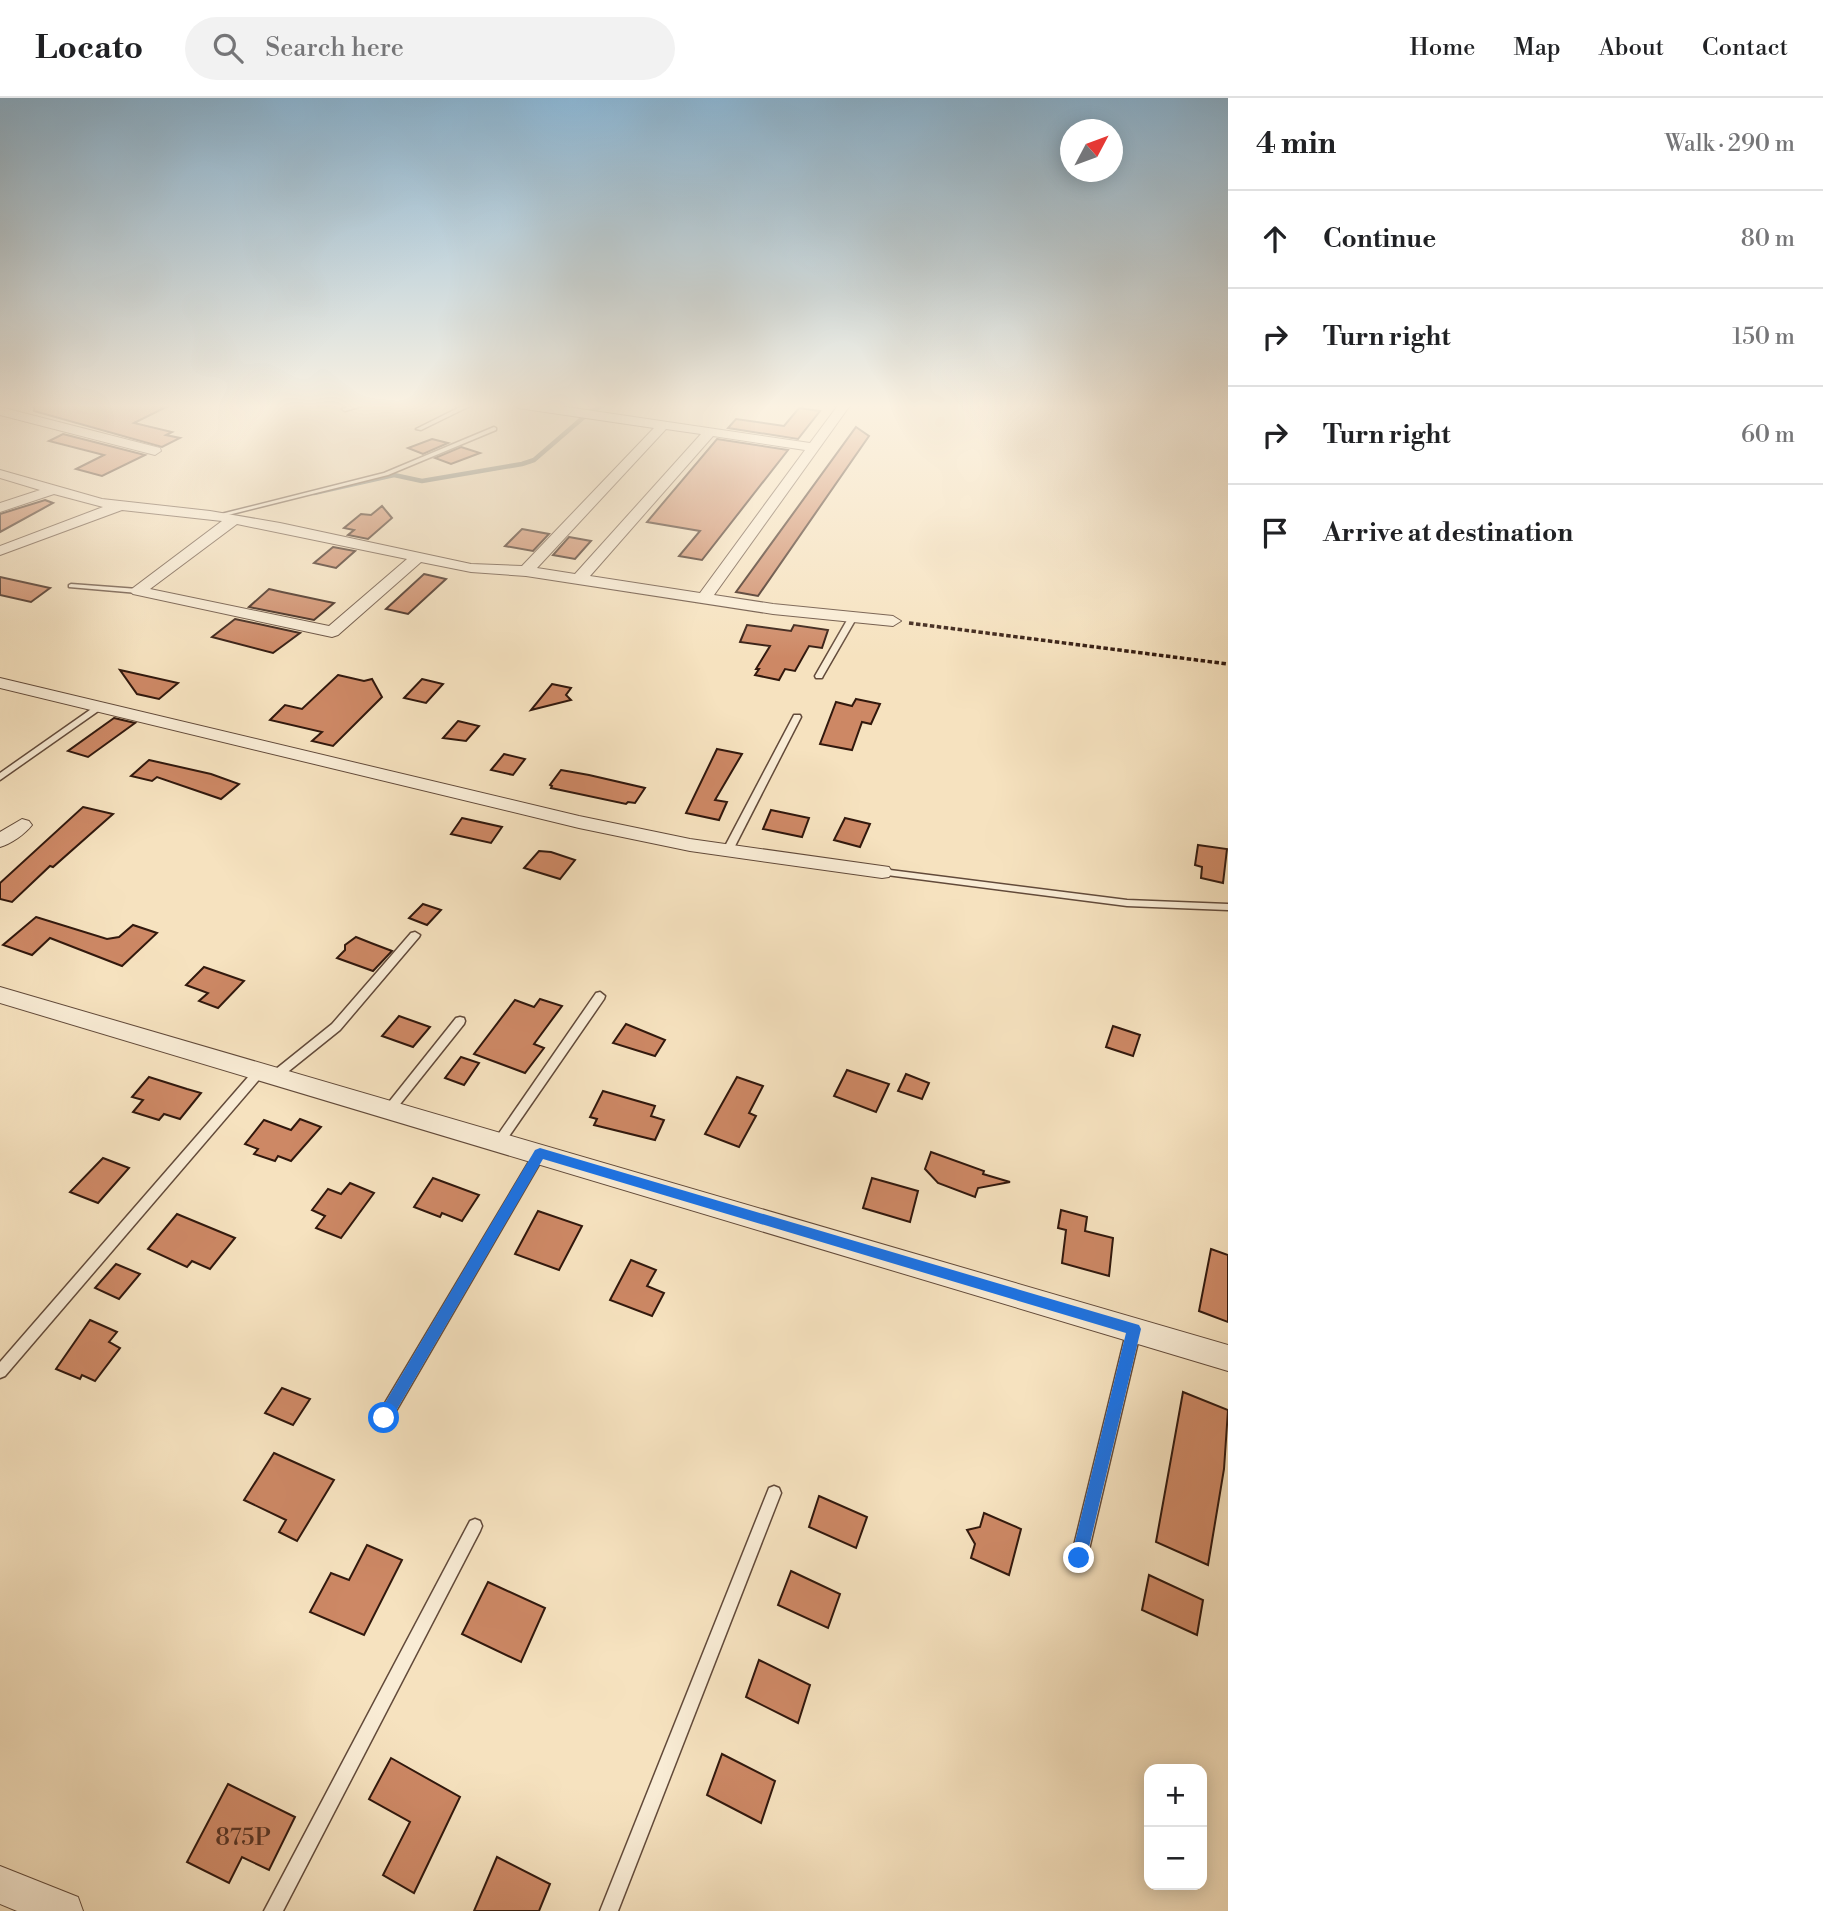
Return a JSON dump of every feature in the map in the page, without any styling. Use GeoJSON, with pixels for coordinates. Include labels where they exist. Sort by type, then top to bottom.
{"type":"FeatureCollection","features":[{"type":"Feature","properties":{"kind":"street"},"geometry":{"type":"LineString","coordinates":[[0,508],[55,489],[119,506],[216,516],[332,536],[471,568],[526,571],[705,598],[892,621]]}},
{"type":"Feature","properties":{"kind":"street"},"geometry":{"type":"LineString","coordinates":[[526,571],[603,489]]}},
{"type":"Feature","properties":{"kind":"street"},"geometry":{"type":"LineString","coordinates":[[579,579],[660,489]]}},
{"type":"Feature","properties":{"kind":"street"},"geometry":{"type":"LineString","coordinates":[[705,598],[783,489]]}},
{"type":"Feature","properties":{"kind":"street"},"geometry":{"type":"LineString","coordinates":[[0,551],[119,506]]}},
{"type":"Feature","properties":{"kind":"street"},"geometry":{"type":"LineString","coordinates":[[138,591],[234,519]]}},
{"type":"Feature","properties":{"kind":"street"},"geometry":{"type":"LineString","coordinates":[[138,591],[332,632],[419,556]]}},
{"type":"Feature","properties":{"kind":"street"},"geometry":{"type":"LineString","coordinates":[[0,683],[579,822],[728,850],[882,872]]}},
{"type":"Feature","properties":{"kind":"street"},"geometry":{"type":"LineString","coordinates":[[0,841],[22,825]]}},
{"type":"Feature","properties":{"kind":"street"},"geometry":{"type":"LineString","coordinates":[[0,995],[1228,1357]]}},
{"type":"Feature","properties":{"kind":"street"},"geometry":{"type":"LineString","coordinates":[[0,1885],[64,1911]]}},
{"type":"Feature","properties":{"kind":"lane"},"geometry":{"type":"LineString","coordinates":[[216,516],[327,489]]}},
{"type":"Feature","properties":{"kind":"lane"},"geometry":{"type":"LineString","coordinates":[[71,586],[138,591]]}},
{"type":"Feature","properties":{"kind":"lane"},"geometry":{"type":"LineString","coordinates":[[819,676],[853,617]]}},
{"type":"Feature","properties":{"kind":"lane"},"geometry":{"type":"LineString","coordinates":[[0,777],[100,707]]}},
{"type":"Feature","properties":{"kind":"lane"},"geometry":{"type":"LineString","coordinates":[[728,850],[797,717]]}},
{"type":"Feature","properties":{"kind":"lane"},"geometry":{"type":"LineString","coordinates":[[882,872],[1127,903],[1228,907]]}},
{"type":"Feature","properties":{"kind":"lane"},"geometry":{"type":"LineString","coordinates":[[0,1372],[267,1074],[337,1027],[415,935]]}},
{"type":"Feature","properties":{"kind":"lane"},"geometry":{"type":"LineString","coordinates":[[499,1142],[600,996]]}},
{"type":"Feature","properties":{"kind":"lane"},"geometry":{"type":"LineString","coordinates":[[390,1110],[460,1021]]}},
{"type":"Feature","properties":{"kind":"lane"},"geometry":{"type":"LineString","coordinates":[[384,1418],[540,1153]]}},
{"type":"Feature","properties":{"kind":"lane"},"geometry":{"type":"LineString","coordinates":[[1079,1558],[1134,1329]]}},
{"type":"Feature","properties":{"kind":"lane"},"geometry":{"type":"LineString","coordinates":[[609,1911],[774,1493]]}},
{"type":"Feature","properties":{"kind":"lane"},"geometry":{"type":"LineString","coordinates":[[274,1911],[475,1526]]}},
{"type":"Feature","properties":{"kind":"path"},"geometry":{"type":"LineString","coordinates":[[892,621],[1228,664]]}},
{"type":"Feature","properties":{"kind":"building"},"geometry":{"type":"Polygon","coordinates":[[[675,489],[758,489],[702,560],[679,556],[700,531],[647,522],[675,489]]]}},
{"type":"Feature","properties":{"kind":"building"},"geometry":{"type":"Polygon","coordinates":[[[811,489],[833,489],[758,596],[736,592],[811,489]]]}},
{"type":"Feature","properties":{"kind":"building"},"geometry":{"type":"Polygon","coordinates":[[[45,500],[53,503],[0,532],[0,514],[45,500]]]}},
{"type":"Feature","properties":{"kind":"building"},"geometry":{"type":"Polygon","coordinates":[[[382,506],[392,518],[368,539],[348,535],[354,530],[344,528],[361,514],[371,515],[382,506]]]}},
{"type":"Feature","properties":{"kind":"building"},"geometry":{"type":"Polygon","coordinates":[[[522,529],[549,534],[533,551],[505,546],[522,529]]]}},
{"type":"Feature","properties":{"kind":"building"},"geometry":{"type":"Polygon","coordinates":[[[569,537],[591,541],[575,559],[553,555],[569,537]]]}},
{"type":"Feature","properties":{"kind":"building"},"geometry":{"type":"Polygon","coordinates":[[[333,547],[355,551],[336,568],[314,563],[333,547]]]}},
{"type":"Feature","properties":{"kind":"building"},"geometry":{"type":"Polygon","coordinates":[[[424,574],[446,579],[408,614],[386,609],[424,574]]]}},
{"type":"Feature","properties":{"kind":"building"},"geometry":{"type":"Polygon","coordinates":[[[0,577],[50,588],[31,602],[0,595],[0,577]]]}},
{"type":"Feature","properties":{"kind":"building"},"geometry":{"type":"Polygon","coordinates":[[[269,589],[334,603],[314,620],[249,607],[269,589]]]}},
{"type":"Feature","properties":{"kind":"building"},"geometry":{"type":"Polygon","coordinates":[[[235,619],[300,633],[273,653],[212,637],[235,619]]]}},
{"type":"Feature","properties":{"kind":"building"},"geometry":{"type":"Polygon","coordinates":[[[747,625],[791,631],[794,625],[828,630],[822,648],[809,646],[795,671],[785,669],[779,680],[755,675],[770,646],[740,642],[747,625]]]}},
{"type":"Feature","properties":{"kind":"building"},"geometry":{"type":"Polygon","coordinates":[[[120,670],[178,683],[159,699],[137,694],[120,670]]]}},
{"type":"Feature","properties":{"kind":"building"},"geometry":{"type":"Polygon","coordinates":[[[338,675],[364,681],[372,679],[382,697],[333,746],[312,741],[322,732],[270,720],[285,705],[302,709],[338,675]]]}},
{"type":"Feature","properties":{"kind":"building"},"geometry":{"type":"Polygon","coordinates":[[[422,679],[443,684],[426,703],[404,698],[422,679]]]}},
{"type":"Feature","properties":{"kind":"building"},"geometry":{"type":"Polygon","coordinates":[[[552,684],[571,688],[566,695],[571,700],[531,710],[552,684]]]}},
{"type":"Feature","properties":{"kind":"building"},"geometry":{"type":"Polygon","coordinates":[[[856,699],[880,704],[871,724],[862,722],[852,750],[820,744],[836,702],[852,706],[856,699]]]}},
{"type":"Feature","properties":{"kind":"building"},"geometry":{"type":"Polygon","coordinates":[[[114,718],[135,723],[88,757],[68,751],[114,718]]]}},
{"type":"Feature","properties":{"kind":"building"},"geometry":{"type":"Polygon","coordinates":[[[458,721],[479,726],[466,741],[443,738],[458,721]]]}},
{"type":"Feature","properties":{"kind":"building"},"geometry":{"type":"Polygon","coordinates":[[[717,749],[742,754],[715,800],[727,802],[719,820],[686,813],[717,749]]]}},
{"type":"Feature","properties":{"kind":"building"},"geometry":{"type":"Polygon","coordinates":[[[504,754],[525,759],[513,775],[491,770],[504,754]]]}},
{"type":"Feature","properties":{"kind":"building"},"geometry":{"type":"Polygon","coordinates":[[[149,760],[211,774],[239,784],[221,799],[157,777],[152,781],[131,776],[149,760]]]}},
{"type":"Feature","properties":{"kind":"building"},"geometry":{"type":"Polygon","coordinates":[[[561,770],[645,788],[635,803],[626,804],[551,788],[550,785],[561,770]]]}},
{"type":"Feature","properties":{"kind":"building"},"geometry":{"type":"Polygon","coordinates":[[[83,807],[113,814],[53,867],[50,866],[12,902],[0,899],[0,883],[83,807]]]}},
{"type":"Feature","properties":{"kind":"building"},"geometry":{"type":"Polygon","coordinates":[[[771,810],[809,818],[802,837],[763,829],[771,810]]]}},
{"type":"Feature","properties":{"kind":"building"},"geometry":{"type":"Polygon","coordinates":[[[462,818],[502,827],[491,843],[451,834],[462,818]]]}},
{"type":"Feature","properties":{"kind":"building"},"geometry":{"type":"Polygon","coordinates":[[[845,818],[870,824],[860,847],[834,840],[845,818]]]}},
{"type":"Feature","properties":{"kind":"building"},"geometry":{"type":"Polygon","coordinates":[[[1198,845],[1227,849],[1223,883],[1201,878],[1202,867],[1195,865],[1198,845]]]}},
{"type":"Feature","properties":{"kind":"building"},"geometry":{"type":"Polygon","coordinates":[[[539,851],[575,860],[560,879],[524,868],[539,851]]]}},
{"type":"Feature","properties":{"kind":"building"},"geometry":{"type":"Polygon","coordinates":[[[423,904],[441,910],[427,925],[409,918],[423,904]]]}},
{"type":"Feature","properties":{"kind":"building"},"geometry":{"type":"Polygon","coordinates":[[[36,917],[107,939],[119,937],[133,925],[157,933],[122,966],[50,938],[32,955],[3,945],[36,917]]]}},
{"type":"Feature","properties":{"kind":"building"},"geometry":{"type":"Polygon","coordinates":[[[356,937],[392,951],[373,971],[337,958],[345,950],[345,945],[356,937]]]}},
{"type":"Feature","properties":{"kind":"building"},"geometry":{"type":"Polygon","coordinates":[[[204,967],[244,981],[218,1008],[199,1001],[208,993],[186,985],[204,967]]]}},
{"type":"Feature","properties":{"kind":"building"},"geometry":{"type":"Polygon","coordinates":[[[540,999],[562,1006],[534,1044],[544,1048],[525,1073],[474,1054],[515,1000],[534,1007],[540,999]]]}},
{"type":"Feature","properties":{"kind":"building"},"geometry":{"type":"Polygon","coordinates":[[[399,1016],[430,1027],[413,1047],[382,1036],[399,1016]]]}},
{"type":"Feature","properties":{"kind":"building"},"geometry":{"type":"Polygon","coordinates":[[[626,1024],[665,1040],[655,1056],[613,1043],[626,1024]]]}},
{"type":"Feature","properties":{"kind":"building"},"geometry":{"type":"Polygon","coordinates":[[[1113,1026],[1140,1035],[1133,1056],[1106,1047],[1113,1026]]]}},
{"type":"Feature","properties":{"kind":"building"},"geometry":{"type":"Polygon","coordinates":[[[461,1057],[479,1063],[464,1085],[445,1078],[461,1057]]]}},
{"type":"Feature","properties":{"kind":"building"},"geometry":{"type":"Polygon","coordinates":[[[847,1070],[889,1084],[876,1112],[834,1096],[847,1070]]]}},
{"type":"Feature","properties":{"kind":"building"},"geometry":{"type":"Polygon","coordinates":[[[906,1074],[929,1083],[922,1099],[898,1091],[906,1074]]]}},
{"type":"Feature","properties":{"kind":"building"},"geometry":{"type":"Polygon","coordinates":[[[149,1077],[201,1093],[180,1119],[164,1114],[159,1120],[133,1112],[143,1100],[132,1097],[149,1077]]]}},
{"type":"Feature","properties":{"kind":"building"},"geometry":{"type":"Polygon","coordinates":[[[737,1077],[763,1086],[749,1113],[756,1116],[739,1147],[705,1134],[737,1077]]]}},
{"type":"Feature","properties":{"kind":"building"},"geometry":{"type":"Polygon","coordinates":[[[603,1091],[655,1106],[651,1116],[664,1120],[655,1140],[594,1125],[597,1119],[590,1117],[603,1091]]]}},
{"type":"Feature","properties":{"kind":"building"},"geometry":{"type":"Polygon","coordinates":[[[300,1119],[321,1127],[291,1161],[278,1156],[275,1161],[254,1154],[258,1149],[245,1144],[264,1120],[291,1130],[300,1119]]]}},
{"type":"Feature","properties":{"kind":"building"},"geometry":{"type":"Polygon","coordinates":[[[931,1152],[984,1171],[983,1174],[1010,1182],[978,1188],[975,1197],[938,1183],[925,1169],[931,1152]]]}},
{"type":"Feature","properties":{"kind":"building"},"geometry":{"type":"Polygon","coordinates":[[[103,1158],[129,1168],[98,1203],[70,1192],[103,1158]]]}},
{"type":"Feature","properties":{"kind":"building"},"geometry":{"type":"Polygon","coordinates":[[[433,1178],[479,1195],[462,1221],[442,1213],[440,1217],[414,1207],[433,1178]]]}},
{"type":"Feature","properties":{"kind":"building"},"geometry":{"type":"Polygon","coordinates":[[[872,1178],[918,1191],[910,1222],[863,1208],[872,1178]]]}},
{"type":"Feature","properties":{"kind":"building"},"geometry":{"type":"Polygon","coordinates":[[[350,1183],[374,1193],[341,1238],[316,1228],[325,1216],[312,1210],[328,1189],[341,1194],[350,1183]]]}},
{"type":"Feature","properties":{"kind":"building"},"geometry":{"type":"Polygon","coordinates":[[[1061,1210],[1087,1217],[1085,1231],[1113,1238],[1109,1276],[1062,1263],[1066,1230],[1058,1228],[1061,1210]]]}},
{"type":"Feature","properties":{"kind":"building"},"geometry":{"type":"Polygon","coordinates":[[[538,1211],[582,1226],[559,1270],[515,1254],[538,1211]]]}},
{"type":"Feature","properties":{"kind":"building"},"geometry":{"type":"Polygon","coordinates":[[[177,1214],[235,1238],[210,1269],[192,1261],[187,1267],[148,1249],[177,1214]]]}},
{"type":"Feature","properties":{"kind":"building"},"geometry":{"type":"Polygon","coordinates":[[[1211,1249],[1228,1255],[1228,1322],[1199,1311],[1211,1249]]]}},
{"type":"Feature","properties":{"kind":"building"},"geometry":{"type":"Polygon","coordinates":[[[631,1260],[656,1270],[647,1286],[664,1293],[652,1316],[610,1300],[631,1260]]]}},
{"type":"Feature","properties":{"kind":"building"},"geometry":{"type":"Polygon","coordinates":[[[116,1264],[140,1274],[119,1299],[95,1288],[116,1264]]]}},
{"type":"Feature","properties":{"kind":"building"},"geometry":{"type":"Polygon","coordinates":[[[90,1320],[117,1332],[109,1342],[120,1348],[95,1381],[82,1375],[80,1379],[56,1369],[90,1320]]]}},
{"type":"Feature","properties":{"kind":"building"},"geometry":{"type":"Polygon","coordinates":[[[282,1388],[310,1399],[293,1425],[265,1413],[282,1388]]]}},
{"type":"Feature","properties":{"kind":"building"},"geometry":{"type":"Polygon","coordinates":[[[1183,1392],[1228,1410],[1224,1469],[1208,1565],[1156,1542],[1183,1392]]]}},
{"type":"Feature","properties":{"kind":"building"},"geometry":{"type":"Polygon","coordinates":[[[274,1453],[334,1480],[297,1541],[279,1532],[286,1520],[244,1500],[274,1453]]]}},
{"type":"Feature","properties":{"kind":"building"},"geometry":{"type":"Polygon","coordinates":[[[819,1496],[867,1517],[856,1548],[809,1527],[819,1496]]]}},
{"type":"Feature","properties":{"kind":"building"},"geometry":{"type":"Polygon","coordinates":[[[984,1513],[1021,1529],[1009,1575],[971,1558],[975,1544],[967,1530],[980,1527],[984,1513]]]}},
{"type":"Feature","properties":{"kind":"building"},"geometry":{"type":"Polygon","coordinates":[[[367,1545],[402,1560],[364,1635],[310,1612],[331,1573],[349,1580],[367,1545]]]}},
{"type":"Feature","properties":{"kind":"building"},"geometry":{"type":"Polygon","coordinates":[[[791,1571],[840,1594],[828,1628],[778,1605],[791,1571]]]}},
{"type":"Feature","properties":{"kind":"building"},"geometry":{"type":"Polygon","coordinates":[[[1149,1575],[1203,1600],[1197,1635],[1142,1610],[1149,1575]]]}},
{"type":"Feature","properties":{"kind":"building"},"geometry":{"type":"Polygon","coordinates":[[[488,1582],[545,1608],[521,1662],[462,1634],[488,1582]]]}},
{"type":"Feature","properties":{"kind":"building"},"geometry":{"type":"Polygon","coordinates":[[[759,1660],[810,1685],[798,1723],[746,1697],[759,1660]]]}},
{"type":"Feature","properties":{"kind":"building"},"geometry":{"type":"Polygon","coordinates":[[[722,1754],[775,1781],[761,1823],[707,1795],[722,1754]]]}},
{"type":"Feature","properties":{"kind":"building"},"geometry":{"type":"Polygon","coordinates":[[[391,1758],[460,1797],[414,1893],[383,1875],[410,1822],[369,1799],[391,1758]]]}},
{"type":"Feature","properties":{"kind":"building"},"geometry":{"type":"Polygon","coordinates":[[[228,1784],[295,1817],[269,1870],[242,1857],[229,1883],[187,1862],[228,1784]]]}},
{"type":"Feature","properties":{"kind":"building"},"geometry":{"type":"Polygon","coordinates":[[[497,1857],[550,1884],[539,1911],[474,1911],[497,1857]]]}},
{"type":"Feature","properties":{"kind":"waterway"},"geometry":{"type":"LineString","coordinates":[[314,493],[334,489]]}},
{"type":"Feature","properties":{"kind":"route"},"geometry":{"type":"LineString","coordinates":[[384,1418],[540,1153],[1134,1329],[1079,1558]]}}]}
